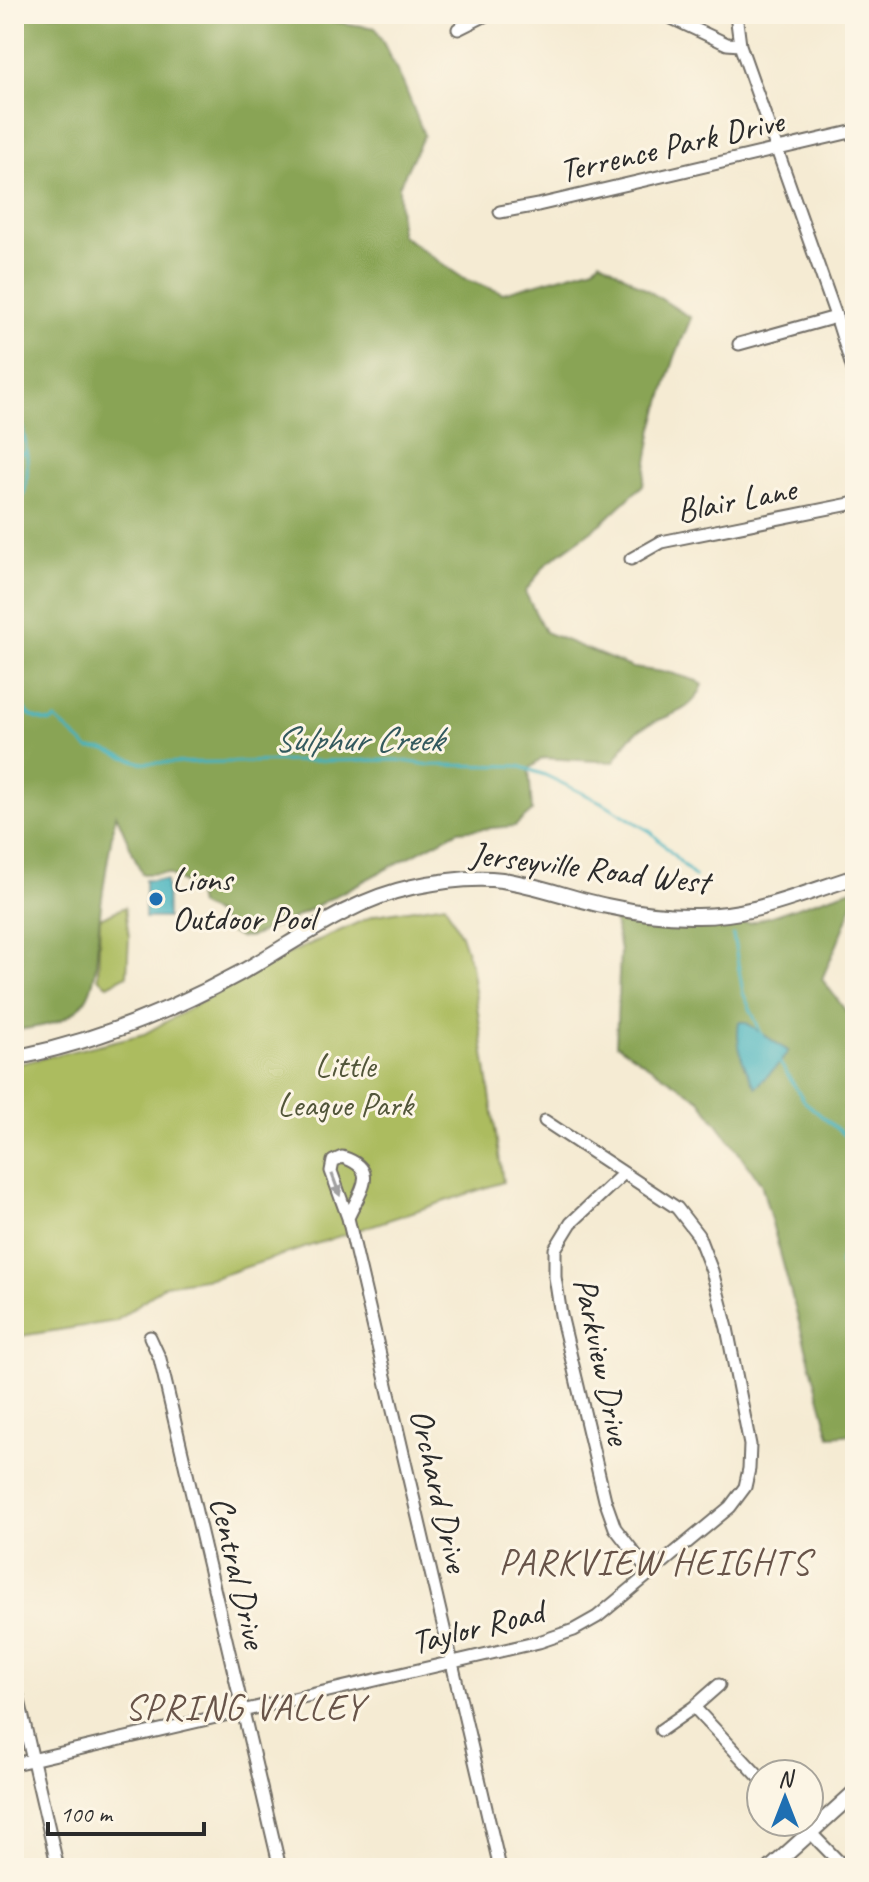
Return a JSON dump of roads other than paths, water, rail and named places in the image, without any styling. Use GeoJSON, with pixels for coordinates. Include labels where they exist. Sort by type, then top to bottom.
{"type":"FeatureCollection","features":[{"type":"Feature","properties":{"kind":"main road","name":"Jerseyville Road West"},"geometry":{"type":"LineString","coordinates":[[14,1058],[95,1037],[147,1018],[199,995],[367,900],[410,887],[455,880],[500,880],[552,890],[606,906],[692,917],[737,913],[781,903],[855,877]]}},
{"type":"Feature","properties":{"kind":"main road"},"geometry":{"type":"LineString","coordinates":[[825,1814],[855,1792]]}},
{"type":"Feature","properties":{"kind":"main road"},"geometry":{"type":"LineString","coordinates":[[771,1868],[796,1838]]}},
{"type":"Feature","properties":{"kind":"street"},"geometry":{"type":"LineString","coordinates":[[458,29],[488,14]]}},
{"type":"Feature","properties":{"kind":"street"},"geometry":{"type":"LineString","coordinates":[[663,14],[727,44],[740,45]]}},
{"type":"Feature","properties":{"kind":"street"},"geometry":{"type":"LineString","coordinates":[[736,14],[740,45],[855,376]]}},
{"type":"Feature","properties":{"kind":"street","name":"Terrence Park Drive"},"geometry":{"type":"LineString","coordinates":[[500,212],[855,131]]}},
{"type":"Feature","properties":{"kind":"street"},"geometry":{"type":"LineString","coordinates":[[739,344],[836,317]]}},
{"type":"Feature","properties":{"kind":"street","name":"Blair Lane"},"geometry":{"type":"LineString","coordinates":[[631,559],[661,542],[855,503]]}},
{"type":"Feature","properties":{"kind":"street","name":"Taylor Road"},"geometry":{"type":"LineString","coordinates":[[14,1764],[539,1642],[574,1630],[597,1617],[730,1507],[745,1487],[750,1445],[727,1328],[712,1271],[698,1235],[677,1208],[545,1121]]}},
{"type":"Feature","properties":{"kind":"street","name":"Orchard Drive"},"geometry":{"type":"LineString","coordinates":[[348,1218],[365,1179],[365,1170],[358,1162],[342,1157],[333,1161],[331,1171],[348,1218],[500,1868]]}},
{"type":"Feature","properties":{"kind":"street","name":"Parkview Drive"},"geometry":{"type":"LineString","coordinates":[[624,1173],[571,1223],[555,1249],[555,1277],[561,1315],[605,1500],[615,1528],[651,1574]]}},
{"type":"Feature","properties":{"kind":"street","name":"Central Drive"},"geometry":{"type":"LineString","coordinates":[[150,1337],[160,1359],[280,1868]]}},
{"type":"Feature","properties":{"kind":"street"},"geometry":{"type":"LineString","coordinates":[[14,1679],[58,1868]]}},
{"type":"Feature","properties":{"kind":"street"},"geometry":{"type":"LineString","coordinates":[[661,1730],[719,1685]]}},
{"type":"Feature","properties":{"kind":"street"},"geometry":{"type":"LineString","coordinates":[[694,1707],[745,1762]]}},
{"type":"Feature","properties":{"kind":"street"},"geometry":{"type":"LineString","coordinates":[[815,1838],[845,1868]]}},
{"type":"Feature","properties":{"kind":"street"},"geometry":{"type":"LineString","coordinates":[[824,1868],[835,1858]]}},
{"type":"Feature","properties":{"kind":"water","name":"Lions Outdoor Pool"},"geometry":{"type":"Polygon","coordinates":[[[145,880],[166,880],[167,918],[145,918],[145,880]]]}},
{"type":"Feature","properties":{"kind":"water"},"geometry":{"type":"Polygon","coordinates":[[[739,1022],[745,1022],[788,1051],[756,1087],[741,1056],[739,1022]]]}},
{"type":"Feature","properties":{"kind":"waterway","name":"Sulphur Creek"},"geometry":{"type":"LineString","coordinates":[[14,402],[27,453],[25,489],[14,527]]}},
{"type":"Feature","properties":{"kind":"waterway"},"geometry":{"type":"LineString","coordinates":[[14,458],[24,452]]}},
{"type":"Feature","properties":{"kind":"waterway","name":"Sulphur Creek"},"geometry":{"type":"LineString","coordinates":[[14,691],[24,709],[32,716],[51,722],[55,719],[89,749],[103,749],[142,763],[397,760],[430,765],[519,766],[605,804],[651,832],[695,877]]}},
{"type":"Feature","properties":{"kind":"waterway","name":"Sulphur Creek"},"geometry":{"type":"LineString","coordinates":[[733,935],[743,993],[762,1035]]}},
{"type":"Feature","properties":{"kind":"waterway"},"geometry":{"type":"LineString","coordinates":[[780,1063],[805,1102],[851,1141],[854,1154],[848,1230],[840,1262],[855,1310]]}},
{"type":"Feature","properties":{"kind":"place","name":"Lions Outdoor Pool"},"geometry":{"type":"Point","coordinates":[156,899]}},
{"type":"Feature","properties":{"kind":"district","name":"PARKVIEW HEIGHTS"},"geometry":{"type":"Point","coordinates":[655,1561]}},
{"type":"Feature","properties":{"kind":"district","name":"SPRING VALLEY"},"geometry":{"type":"Point","coordinates":[245,1706]}},
{"type":"Feature","properties":{"kind":"park label","name":"Little League Park"},"geometry":{"type":"Point","coordinates":[345,1084]}}]}
